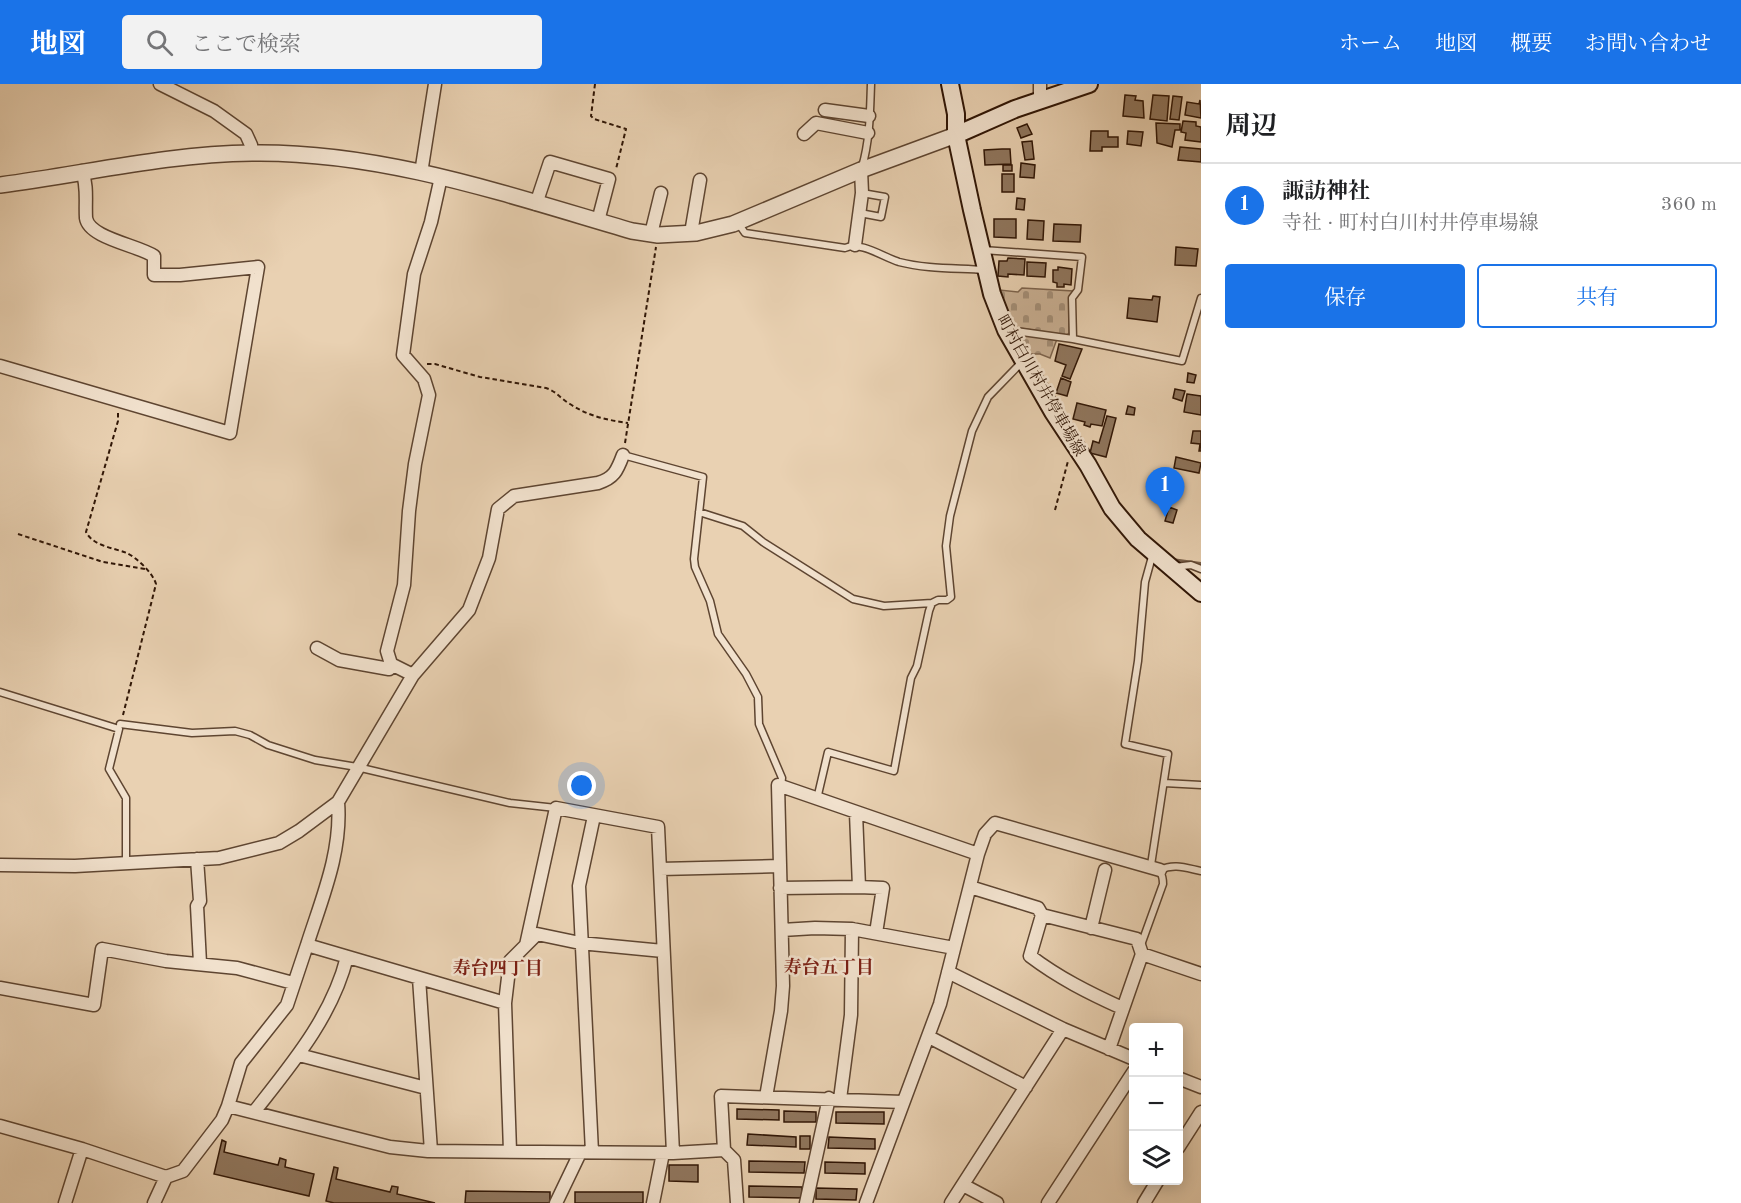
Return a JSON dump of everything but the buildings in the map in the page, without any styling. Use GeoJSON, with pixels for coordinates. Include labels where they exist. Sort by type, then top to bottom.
{"type":"FeatureCollection","features":[{"type":"Feature","properties":{"kind":"main road","name":"町村白川村井停車場線"},"geometry":{"type":"LineString","coordinates":[[950,84],[956,114],[956,135],[981,249],[992,294],[1006,330],[1112,508],[1138,539],[1201,593]]}},
{"type":"Feature","properties":{"kind":"main road"},"geometry":{"type":"LineString","coordinates":[[956,135],[1015,109],[1040,92],[1089,84]]}},
{"type":"Feature","properties":{"kind":"street"},"geometry":{"type":"LineString","coordinates":[[159,84],[214,111],[246,134],[252,153]]}},
{"type":"Feature","properties":{"kind":"street"},"geometry":{"type":"LineString","coordinates":[[422,173],[435,84]]}},
{"type":"Feature","properties":{"kind":"street"},"geometry":{"type":"LineString","coordinates":[[825,110],[869,117]]}},
{"type":"Feature","properties":{"kind":"street"},"geometry":{"type":"LineString","coordinates":[[804,134],[816,123],[868,133]]}},
{"type":"Feature","properties":{"kind":"street"},"geometry":{"type":"LineString","coordinates":[[0,185],[170,157],[252,153],[311,154],[353,159],[441,177],[598,221],[654,234],[691,233],[738,222],[861,170],[956,135]]}},
{"type":"Feature","properties":{"kind":"street"},"geometry":{"type":"LineString","coordinates":[[536,204],[550,162],[609,179],[598,221]]}},
{"type":"Feature","properties":{"kind":"street"},"geometry":{"type":"LineString","coordinates":[[855,245],[862,193],[861,170]]}},
{"type":"Feature","properties":{"kind":"street"},"geometry":{"type":"LineString","coordinates":[[0,366],[230,433],[258,267],[180,275],[154,275],[154,256],[144,249],[93,231],[86,221],[86,179],[82,171]]}},
{"type":"Feature","properties":{"kind":"street"},"geometry":{"type":"LineString","coordinates":[[317,648],[339,660],[389,669],[391,663],[387,651],[404,585],[415,464],[429,395],[424,379],[403,355],[414,274],[441,177]]}},
{"type":"Feature","properties":{"kind":"street"},"geometry":{"type":"LineString","coordinates":[[691,233],[700,180]]}},
{"type":"Feature","properties":{"kind":"street"},"geometry":{"type":"LineString","coordinates":[[654,234],[661,193]]}},
{"type":"Feature","properties":{"kind":"street"},"geometry":{"type":"LineString","coordinates":[[0,864],[75,866],[219,858],[279,843],[299,831],[338,802],[413,675],[470,609],[489,558],[498,509],[514,496],[598,483],[609,479],[618,468],[623,455]]}},
{"type":"Feature","properties":{"kind":"street"},"geometry":{"type":"LineString","coordinates":[[391,663],[413,675]]}},
{"type":"Feature","properties":{"kind":"street"},"geometry":{"type":"LineString","coordinates":[[766,1096],[781,1011],[783,986],[778,785],[978,854]]}},
{"type":"Feature","properties":{"kind":"street"},"geometry":{"type":"LineString","coordinates":[[0,1126],[82,1149],[166,1177],[183,1171],[222,1120],[241,1064],[287,1005],[331,871],[340,825],[338,802]]}},
{"type":"Feature","properties":{"kind":"street"},"geometry":{"type":"LineString","coordinates":[[526,945],[556,808],[658,827],[668,1153],[652,1203]]}},
{"type":"Feature","properties":{"kind":"street"},"geometry":{"type":"LineString","coordinates":[[856,813],[859,887]]}},
{"type":"Feature","properties":{"kind":"street"},"geometry":{"type":"LineString","coordinates":[[556,1203],[586,1153],[579,885],[594,816]]}},
{"type":"Feature","properties":{"kind":"street"},"geometry":{"type":"LineString","coordinates":[[866,1203],[929,1037],[978,854],[985,834],[994,823],[1160,870]]}},
{"type":"Feature","properties":{"kind":"street"},"geometry":{"type":"LineString","coordinates":[[197,859],[200,963]]}},
{"type":"Feature","properties":{"kind":"street"},"geometry":{"type":"LineString","coordinates":[[660,869],[779,866]]}},
{"type":"Feature","properties":{"kind":"street"},"geometry":{"type":"LineString","coordinates":[[1091,928],[1105,870]]}},
{"type":"Feature","properties":{"kind":"street"},"geometry":{"type":"LineString","coordinates":[[970,887],[1038,908],[1042,915],[1137,939],[1141,952],[1109,1049]]}},
{"type":"Feature","properties":{"kind":"street"},"geometry":{"type":"LineString","coordinates":[[780,888],[883,888],[876,933]]}},
{"type":"Feature","properties":{"kind":"street"},"geometry":{"type":"LineString","coordinates":[[1042,915],[1030,956],[1056,976],[1122,1008]]}},
{"type":"Feature","properties":{"kind":"street"},"geometry":{"type":"LineString","coordinates":[[782,930],[852,929],[954,948]]}},
{"type":"Feature","properties":{"kind":"street"},"geometry":{"type":"LineString","coordinates":[[806,1203],[834,1098],[851,1015],[852,929]]}},
{"type":"Feature","properties":{"kind":"street"},"geometry":{"type":"LineString","coordinates":[[510,1151],[505,1003],[510,961],[537,934],[580,943],[663,951]]}},
{"type":"Feature","properties":{"kind":"street"},"geometry":{"type":"LineString","coordinates":[[307,945],[505,1003]]}},
{"type":"Feature","properties":{"kind":"street"},"geometry":{"type":"LineString","coordinates":[[0,988],[93,1005],[102,950],[166,961],[237,968],[293,983]]}},
{"type":"Feature","properties":{"kind":"street"},"geometry":{"type":"LineString","coordinates":[[1141,952],[1201,974]]}},
{"type":"Feature","properties":{"kind":"street"},"geometry":{"type":"LineString","coordinates":[[254,1113],[298,1055],[332,1001],[342,979],[347,957]]}},
{"type":"Feature","properties":{"kind":"street"},"geometry":{"type":"LineString","coordinates":[[948,972],[1063,1029],[1129,1057]]}},
{"type":"Feature","properties":{"kind":"street"},"geometry":{"type":"LineString","coordinates":[[419,978],[431,1151]]}},
{"type":"Feature","properties":{"kind":"street"},"geometry":{"type":"LineString","coordinates":[[951,1203],[1063,1029]]}},
{"type":"Feature","properties":{"kind":"street"},"geometry":{"type":"LineString","coordinates":[[929,1037],[1026,1087]]}},
{"type":"Feature","properties":{"kind":"street"},"geometry":{"type":"LineString","coordinates":[[298,1055],[426,1088]]}},
{"type":"Feature","properties":{"kind":"street"},"geometry":{"type":"LineString","coordinates":[[1048,1203],[1130,1077]]}},
{"type":"Feature","properties":{"kind":"street"},"geometry":{"type":"LineString","coordinates":[[1183,1080],[1201,1087]]}},
{"type":"Feature","properties":{"kind":"street"},"geometry":{"type":"LineString","coordinates":[[737,1203],[734,1160],[724,1150],[721,1096],[903,1102]]}},
{"type":"Feature","properties":{"kind":"street"},"geometry":{"type":"LineString","coordinates":[[228,1106],[390,1147],[431,1151],[668,1153],[724,1150]]}},
{"type":"Feature","properties":{"kind":"street"},"geometry":{"type":"LineString","coordinates":[[1183,1141],[1201,1112]]}},
{"type":"Feature","properties":{"kind":"street"},"geometry":{"type":"LineString","coordinates":[[65,1203],[82,1149]]}},
{"type":"Feature","properties":{"kind":"street"},"geometry":{"type":"LineString","coordinates":[[154,1203],[166,1177]]}},
{"type":"Feature","properties":{"kind":"street"},"geometry":{"type":"LineString","coordinates":[[963,1185],[998,1203]]}},
{"type":"Feature","properties":{"kind":"street"},"geometry":{"type":"LineString","coordinates":[[1144,1203],[1155,1185]]}},
{"type":"Feature","properties":{"kind":"lane"},"geometry":{"type":"LineString","coordinates":[[861,170],[868,133],[871,84]]}},
{"type":"Feature","properties":{"kind":"lane"},"geometry":{"type":"LineString","coordinates":[[860,213],[881,217],[885,197],[862,193]]}},
{"type":"Feature","properties":{"kind":"lane"},"geometry":{"type":"LineString","coordinates":[[738,222],[745,233],[845,248],[855,245],[900,262],[926,267],[986,270]]}},
{"type":"Feature","properties":{"kind":"lane"},"geometry":{"type":"LineString","coordinates":[[981,249],[1082,257],[1078,290],[1072,298],[1073,339]]}},
{"type":"Feature","properties":{"kind":"lane"},"geometry":{"type":"LineString","coordinates":[[1006,330],[1073,339],[1182,361],[1201,298]]}},
{"type":"Feature","properties":{"kind":"lane"},"geometry":{"type":"LineString","coordinates":[[699,512],[743,526],[763,542],[853,599],[884,606],[947,600],[951,597],[946,546],[950,516],[977,417],[988,397],[1024,360]]}},
{"type":"Feature","properties":{"kind":"lane"},"geometry":{"type":"LineString","coordinates":[[623,455],[703,477],[695,567],[710,601],[718,634],[759,697],[759,723],[782,777],[781,786]]}},
{"type":"Feature","properties":{"kind":"lane"},"geometry":{"type":"LineString","coordinates":[[1141,952],[1163,884],[1160,870],[1151,865],[1168,754],[1125,744],[1138,661],[1145,582],[1153,552]]}},
{"type":"Feature","properties":{"kind":"lane"},"geometry":{"type":"LineString","coordinates":[[1170,567],[1191,566],[1201,569]]}},
{"type":"Feature","properties":{"kind":"lane"},"geometry":{"type":"LineString","coordinates":[[817,799],[828,752],[894,771],[911,678],[917,666],[932,603]]}},
{"type":"Feature","properties":{"kind":"lane"},"geometry":{"type":"LineString","coordinates":[[0,692],[119,729],[109,769],[126,798],[126,862]]}},
{"type":"Feature","properties":{"kind":"lane"},"geometry":{"type":"LineString","coordinates":[[120,724],[192,733],[235,731],[250,735],[268,745],[315,760],[357,767],[510,803],[556,808]]}},
{"type":"Feature","properties":{"kind":"lane"},"geometry":{"type":"LineString","coordinates":[[1164,783],[1201,786]]}},
{"type":"Feature","properties":{"kind":"lane"},"geometry":{"type":"LineString","coordinates":[[1160,870],[1168,866],[1176,866],[1201,871]]}},
{"type":"Feature","properties":{"kind":"path"},"geometry":{"type":"LineString","coordinates":[[595,84],[591,116],[594,119],[627,129],[614,174],[609,179]]}},
{"type":"Feature","properties":{"kind":"path"},"geometry":{"type":"LineString","coordinates":[[623,455],[654,234]]}},
{"type":"Feature","properties":{"kind":"path"},"geometry":{"type":"LineString","coordinates":[[411,364],[435,364],[480,376],[546,388],[592,415],[628,423]]}},
{"type":"Feature","properties":{"kind":"path"},"geometry":{"type":"LineString","coordinates":[[118,401],[118,421],[86,532],[98,543],[130,554],[146,569],[156,584],[120,724]]}},
{"type":"Feature","properties":{"kind":"path"},"geometry":{"type":"LineString","coordinates":[[1055,510],[1070,453],[1076,446]]}},
{"type":"Feature","properties":{"kind":"path"},"geometry":{"type":"LineString","coordinates":[[18,534],[103,562],[146,569]]}},
{"type":"Feature","properties":{"kind":"green space"},"geometry":{"type":"Polygon","coordinates":[[[1022,288],[1073,291],[1069,298],[1069,333],[1067,335],[1012,327],[1000,290],[1018,292],[1022,288]]]}},
{"type":"Feature","properties":{"kind":"green space"},"geometry":{"type":"Polygon","coordinates":[[[1017,334],[1057,339],[1050,358],[1040,354],[1030,354],[1017,334]]]}},
{"type":"Feature","properties":{"kind":"waterway"},"geometry":{"type":"LineString","coordinates":[[1172,560],[1201,564]]}},
{"type":"Feature","properties":{"kind":"place","name":"諏訪神社"},"geometry":{"type":"Point","coordinates":[1165,517]}},
{"type":"Feature","properties":{"kind":"district","name":"寿台五丁目"},"geometry":{"type":"Point","coordinates":[829,967]}},
{"type":"Feature","properties":{"kind":"district","name":"寿台四丁目"},"geometry":{"type":"Point","coordinates":[498,968]}}]}
